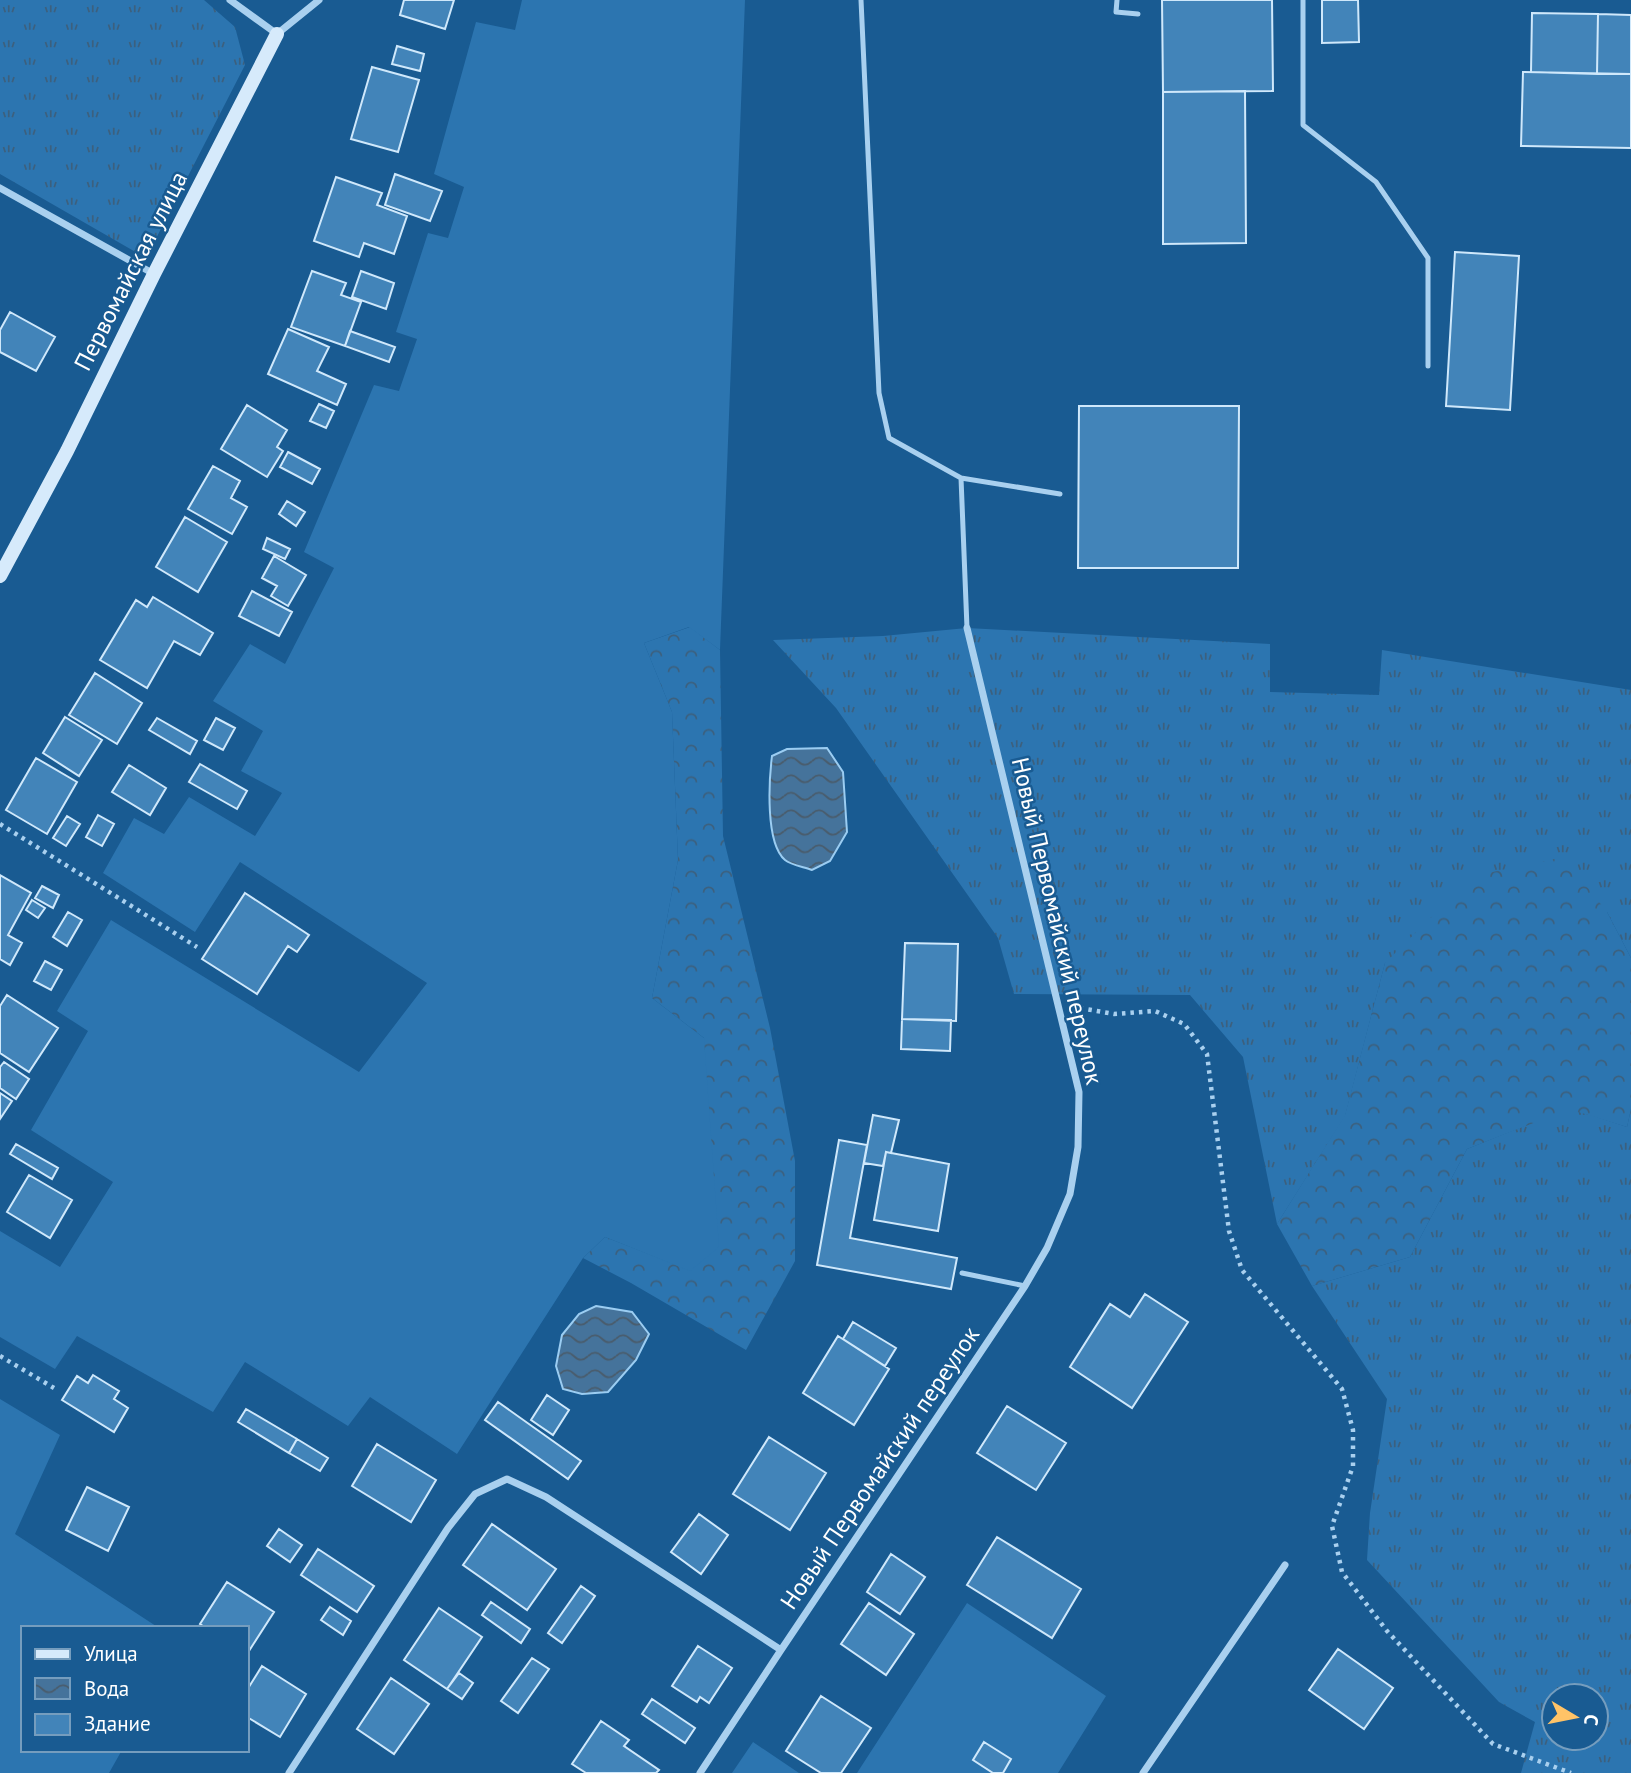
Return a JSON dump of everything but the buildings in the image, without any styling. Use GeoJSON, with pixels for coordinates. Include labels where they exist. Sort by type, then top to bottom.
{"type":"FeatureCollection","features":[{"type":"Feature","properties":{"kind":"street"},"geometry":{"type":"LineString","coordinates":[[230,0],[277,34]]}},
{"type":"Feature","properties":{"kind":"street","name":"Первомайская улица"},"geometry":{"type":"LineString","coordinates":[[0,576],[67,451],[277,34],[319,0]]}},
{"type":"Feature","properties":{"kind":"street"},"geometry":{"type":"LineString","coordinates":[[0,188],[154,274]]}},
{"type":"Feature","properties":{"kind":"street","name":"Новый Первомайский переулок"},"geometry":{"type":"LineString","coordinates":[[700,1773],[1026,1286],[1047,1248],[1070,1194],[1078,1147],[1079,1092],[967,628]]}},
{"type":"Feature","properties":{"kind":"street"},"geometry":{"type":"LineString","coordinates":[[289,1773],[448,1528],[475,1494],[507,1479],[546,1497],[781,1650]]}},
{"type":"Feature","properties":{"kind":"street"},"geometry":{"type":"LineString","coordinates":[[1143,1773],[1286,1565]]}},
{"type":"Feature","properties":{"kind":"lane"},"geometry":{"type":"LineString","coordinates":[[861,0],[879,393],[889,439],[961,478],[1060,494]]}},
{"type":"Feature","properties":{"kind":"lane"},"geometry":{"type":"LineString","coordinates":[[1117,0],[1116,12],[1138,14]]}},
{"type":"Feature","properties":{"kind":"lane"},"geometry":{"type":"LineString","coordinates":[[1303,0],[1303,125],[1376,182],[1428,258],[1428,366]]}},
{"type":"Feature","properties":{"kind":"lane","name":"Новый Первомайский переулок"},"geometry":{"type":"LineString","coordinates":[[961,478],[967,628]]}},
{"type":"Feature","properties":{"kind":"lane"},"geometry":{"type":"LineString","coordinates":[[962,1273],[1026,1286]]}},
{"type":"Feature","properties":{"kind":"path"},"geometry":{"type":"LineString","coordinates":[[0,824],[197,947]]}},
{"type":"Feature","properties":{"kind":"path"},"geometry":{"type":"LineString","coordinates":[[1059,1005],[1114,1014],[1155,1011],[1184,1024],[1207,1054],[1229,1231],[1242,1270],[1342,1389],[1353,1430],[1353,1466],[1332,1526],[1342,1572],[1387,1631],[1493,1744],[1571,1773]]}},
{"type":"Feature","properties":{"kind":"path"},"geometry":{"type":"LineString","coordinates":[[0,1356],[54,1388]]}},
{"type":"Feature","properties":{"kind":"green space"},"geometry":{"type":"Polygon","coordinates":[[[0,0],[204,0],[235,27],[245,65],[146,258],[0,174],[0,0]]]}},
{"type":"Feature","properties":{"kind":"green space"},"geometry":{"type":"Polygon","coordinates":[[[522,0],[745,0],[720,650],[689,627],[644,643],[672,712],[678,860],[652,998],[704,1038],[719,1247],[690,1271],[605,1237],[583,1258],[457,1454],[370,1397],[348,1426],[245,1362],[213,1412],[77,1336],[55,1369],[0,1337],[0,1231],[60,1267],[113,1182],[31,1130],[88,1031],[57,1011],[111,920],[359,1072],[427,983],[240,862],[195,932],[103,873],[134,818],[164,834],[189,797],[255,836],[282,793],[241,771],[263,731],[213,701],[250,644],[285,664],[334,568],[304,552],[374,385],[399,391],[417,339],[396,332],[428,233],[448,238],[464,187],[434,174],[476,22],[515,30],[522,0]]]}},
{"type":"Feature","properties":{"kind":"green space"},"geometry":{"type":"Polygon","coordinates":[[[690,627],[720,650],[723,836],[770,1028],[795,1161],[795,1261],[746,1350],[583,1258],[605,1237],[690,1270],[704,1038],[652,998],[678,860],[672,712],[644,643],[690,627]]]}},
{"type":"Feature","properties":{"kind":"green space"},"geometry":{"type":"Polygon","coordinates":[[[967,628],[1270,644],[1270,692],[1379,695],[1382,650],[1631,690],[1631,958],[1607,912],[1385,963],[1345,1116],[1277,1224],[1243,1057],[1190,995],[1014,994],[998,938],[836,708],[773,640],[883,636],[967,628]]]}},
{"type":"Feature","properties":{"kind":"green space"},"geometry":{"type":"Polygon","coordinates":[[[1564,857],[1607,912],[1631,958],[1631,1109],[1627,1127],[1569,1109],[1467,1149],[1410,1257],[1312,1286],[1277,1224],[1345,1115],[1385,963],[1473,876],[1564,857]]]}},
{"type":"Feature","properties":{"kind":"green space"},"geometry":{"type":"Polygon","coordinates":[[[1569,1108],[1627,1127],[1631,1109],[1631,1773],[1521,1773],[1535,1722],[1499,1702],[1367,1560],[1370,1513],[1387,1399],[1312,1286],[1410,1257],[1467,1149],[1569,1108]]]}},
{"type":"Feature","properties":{"kind":"green space"},"geometry":{"type":"Polygon","coordinates":[[[0,1399],[60,1435],[15,1534],[156,1626],[21,1626],[21,1752],[121,1752],[109,1773],[0,1773],[0,1399]]]}},
{"type":"Feature","properties":{"kind":"green space"},"geometry":{"type":"Polygon","coordinates":[[[967,1603],[1106,1696],[1058,1773],[857,1773],[967,1603]]]}},
{"type":"Feature","properties":{"kind":"green space"},"geometry":{"type":"Polygon","coordinates":[[[753,1742],[799,1773],[732,1773],[753,1742]]]}},
{"type":"Feature","properties":{"kind":"water"},"geometry":{"type":"Polygon","coordinates":[[[827,748],[843,772],[847,832],[830,861],[812,870],[785,860],[774,840],[770,811],[772,756],[787,749],[827,748]]]}},
{"type":"Feature","properties":{"kind":"water"},"geometry":{"type":"Polygon","coordinates":[[[596,1306],[632,1312],[649,1334],[636,1360],[608,1392],[582,1394],[563,1389],[556,1366],[562,1335],[579,1314],[596,1306]]]}}]}
